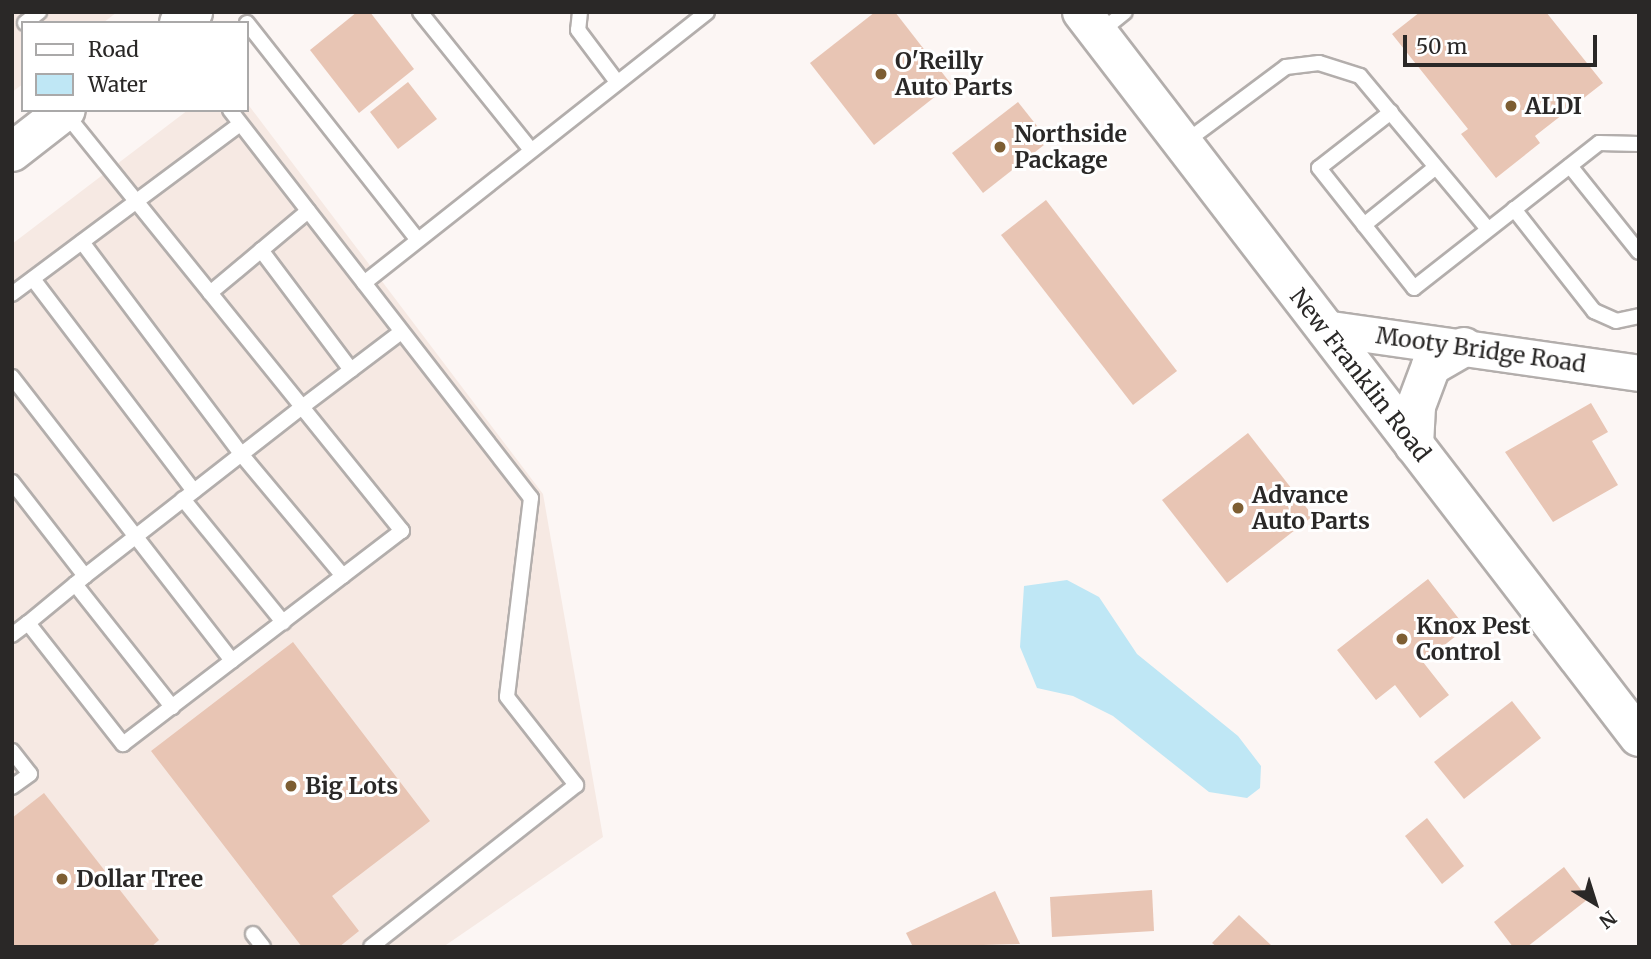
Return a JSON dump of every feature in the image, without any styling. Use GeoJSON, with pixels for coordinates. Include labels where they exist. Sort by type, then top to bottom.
{"type":"FeatureCollection","features":[{"type":"Feature","properties":{"kind":"main road","name":"New Franklin Road"},"geometry":{"type":"LineString","coordinates":[[1102,19],[1182,144],[1639,737]]}},
{"type":"Feature","properties":{"kind":"main road"},"geometry":{"type":"LineString","coordinates":[[12,152],[64,112]]}},
{"type":"Feature","properties":{"kind":"main road"},"geometry":{"type":"LineString","coordinates":[[1414,445],[1416,406],[1431,366],[1464,348]]}},
{"type":"Feature","properties":{"kind":"street","name":"Mooty Bridge Road"},"geometry":{"type":"LineString","coordinates":[[1324,328],[1639,373]]}},
{"type":"Feature","properties":{"kind":"lane"},"geometry":{"type":"LineString","coordinates":[[420,12],[530,149]]}},
{"type":"Feature","properties":{"kind":"lane"},"geometry":{"type":"LineString","coordinates":[[580,12],[578,30],[617,82]]}},
{"type":"Feature","properties":{"kind":"lane"},"geometry":{"type":"LineString","coordinates":[[364,283],[530,149],[707,12]]}},
{"type":"Feature","properties":{"kind":"lane"},"geometry":{"type":"LineString","coordinates":[[248,26],[417,239]]}},
{"type":"Feature","properties":{"kind":"lane"},"geometry":{"type":"LineString","coordinates":[[1182,144],[1286,67],[1319,63],[1360,76],[1488,229]]}},
{"type":"Feature","properties":{"kind":"lane"},"geometry":{"type":"LineString","coordinates":[[28,623],[123,744],[402,531],[66,112]]}},
{"type":"Feature","properties":{"kind":"lane"},"geometry":{"type":"LineString","coordinates":[[231,112],[531,498],[507,697],[576,785],[371,947]]}},
{"type":"Feature","properties":{"kind":"lane"},"geometry":{"type":"LineString","coordinates":[[1391,112],[1319,168],[1414,288],[1599,144],[1639,144]]}},
{"type":"Feature","properties":{"kind":"lane"},"geometry":{"type":"LineString","coordinates":[[12,294],[240,124]]}},
{"type":"Feature","properties":{"kind":"lane"},"geometry":{"type":"LineString","coordinates":[[1570,166],[1639,251]]}},
{"type":"Feature","properties":{"kind":"lane"},"geometry":{"type":"LineString","coordinates":[[1364,225],[1436,167]]}},
{"type":"Feature","properties":{"kind":"lane"},"geometry":{"type":"LineString","coordinates":[[1514,209],[1594,311],[1616,321],[1639,316]]}},
{"type":"Feature","properties":{"kind":"lane"},"geometry":{"type":"LineString","coordinates":[[210,293],[308,211]]}},
{"type":"Feature","properties":{"kind":"lane"},"geometry":{"type":"LineString","coordinates":[[82,242],[241,454],[343,576]]}},
{"type":"Feature","properties":{"kind":"lane"},"geometry":{"type":"LineString","coordinates":[[261,250],[351,370]]}},
{"type":"Feature","properties":{"kind":"lane"},"geometry":{"type":"LineString","coordinates":[[33,279],[283,622]]}},
{"type":"Feature","properties":{"kind":"lane"},"geometry":{"type":"LineString","coordinates":[[12,635],[133,538],[401,332]]}},
{"type":"Feature","properties":{"kind":"lane"},"geometry":{"type":"LineString","coordinates":[[12,377],[133,538],[232,661]]}},
{"type":"Feature","properties":{"kind":"lane"},"geometry":{"type":"LineString","coordinates":[[12,482],[172,707]]}},
{"type":"Feature","properties":{"kind":"lane"},"geometry":{"type":"LineString","coordinates":[[12,751],[30,774],[12,787]]}},
{"type":"Feature","properties":{"kind":"lane"},"geometry":{"type":"LineString","coordinates":[[253,934],[263,947]]}},
{"type":"Feature","properties":{"kind":"shaded area"},"geometry":{"type":"Polygon","coordinates":[[[12,12],[117,12],[106,21],[21,21],[21,85],[12,92],[12,12]]]}},
{"type":"Feature","properties":{"kind":"shaded area"},"geometry":{"type":"Polygon","coordinates":[[[248,104],[543,494],[603,837],[443,947],[12,947],[12,244],[185,112],[248,112],[248,104]]]}},
{"type":"Feature","properties":{"kind":"water"},"geometry":{"type":"Polygon","coordinates":[[[1067,580],[1099,597],[1137,654],[1238,736],[1261,766],[1260,788],[1247,798],[1209,792],[1113,716],[1073,696],[1037,688],[1020,647],[1024,586],[1067,580]]]}},
{"type":"Feature","properties":{"kind":"building"},"geometry":{"type":"Polygon","coordinates":[[[357,12],[370,12],[414,69],[359,113],[310,50],[357,12]]]}},
{"type":"Feature","properties":{"kind":"building","name":"O'Reilly Auto Parts"},"geometry":{"type":"Polygon","coordinates":[[[875,12],[895,12],[951,84],[874,145],[810,63],[875,12]]]}},
{"type":"Feature","properties":{"kind":"building","name":"ALDI"},"geometry":{"type":"Polygon","coordinates":[[[1420,12],[1546,12],[1603,83],[1535,136],[1540,143],[1496,178],[1461,134],[1468,129],[1392,34],[1420,12]]]}},
{"type":"Feature","properties":{"kind":"building"},"geometry":{"type":"Polygon","coordinates":[[[408,82],[437,119],[398,149],[370,112],[408,82]]]}},
{"type":"Feature","properties":{"kind":"building","name":"Northside Package"},"geometry":{"type":"Polygon","coordinates":[[[1018,102],[1049,141],[983,193],[952,153],[1018,102]]]}},
{"type":"Feature","properties":{"kind":"building"},"geometry":{"type":"Polygon","coordinates":[[[1046,200],[1177,371],[1133,405],[1001,235],[1046,200]]]}},
{"type":"Feature","properties":{"kind":"building"},"geometry":{"type":"Polygon","coordinates":[[[1591,403],[1608,432],[1592,441],[1618,485],[1553,522],[1505,452],[1591,403]]]}},
{"type":"Feature","properties":{"kind":"building","name":"Advance Auto Parts"},"geometry":{"type":"Polygon","coordinates":[[[1248,433],[1313,516],[1227,583],[1162,500],[1248,433]]]}},
{"type":"Feature","properties":{"kind":"building","name":"Knox Pest Control"},"geometry":{"type":"Polygon","coordinates":[[[1428,579],[1466,628],[1423,662],[1449,695],[1420,718],[1395,685],[1376,700],[1337,650],[1428,579]]]}},
{"type":"Feature","properties":{"kind":"building","name":"Big Lots"},"geometry":{"type":"Polygon","coordinates":[[[293,642],[430,821],[332,896],[359,931],[339,947],[302,947],[151,751],[293,642]]]}},
{"type":"Feature","properties":{"kind":"building"},"geometry":{"type":"Polygon","coordinates":[[[1512,701],[1541,738],[1464,799],[1434,762],[1512,701]]]}},
{"type":"Feature","properties":{"kind":"building","name":"Dollar Tree"},"geometry":{"type":"Polygon","coordinates":[[[44,793],[159,940],[151,947],[12,947],[12,818],[44,793]]]}},
{"type":"Feature","properties":{"kind":"building"},"geometry":{"type":"Polygon","coordinates":[[[1427,818],[1464,866],[1442,884],[1405,836],[1427,818]]]}},
{"type":"Feature","properties":{"kind":"building"},"geometry":{"type":"Polygon","coordinates":[[[1564,867],[1588,899],[1527,947],[1513,947],[1494,922],[1564,867]]]}},
{"type":"Feature","properties":{"kind":"building"},"geometry":{"type":"Polygon","coordinates":[[[1152,890],[1154,931],[1052,937],[1050,897],[1152,890]]]}},
{"type":"Feature","properties":{"kind":"building"},"geometry":{"type":"Polygon","coordinates":[[[995,891],[1020,944],[913,947],[906,933],[995,891]]]}},
{"type":"Feature","properties":{"kind":"building"},"geometry":{"type":"Polygon","coordinates":[[[1239,915],[1273,947],[1217,947],[1212,943],[1239,915]]]}},
{"type":"Feature","properties":{"kind":"place","name":"O'Reilly Auto Parts"},"geometry":{"type":"Point","coordinates":[881,74]}},
{"type":"Feature","properties":{"kind":"place","name":"ALDI"},"geometry":{"type":"Point","coordinates":[1511,106]}},
{"type":"Feature","properties":{"kind":"place","name":"Northside Package"},"geometry":{"type":"Point","coordinates":[1000,147]}},
{"type":"Feature","properties":{"kind":"place","name":"Advance Auto Parts"},"geometry":{"type":"Point","coordinates":[1238,508]}},
{"type":"Feature","properties":{"kind":"place","name":"Knox Pest Control"},"geometry":{"type":"Point","coordinates":[1402,639]}},
{"type":"Feature","properties":{"kind":"place","name":"Big Lots"},"geometry":{"type":"Point","coordinates":[291,786]}},
{"type":"Feature","properties":{"kind":"place","name":"Dollar Tree"},"geometry":{"type":"Point","coordinates":[62,879]}}]}
